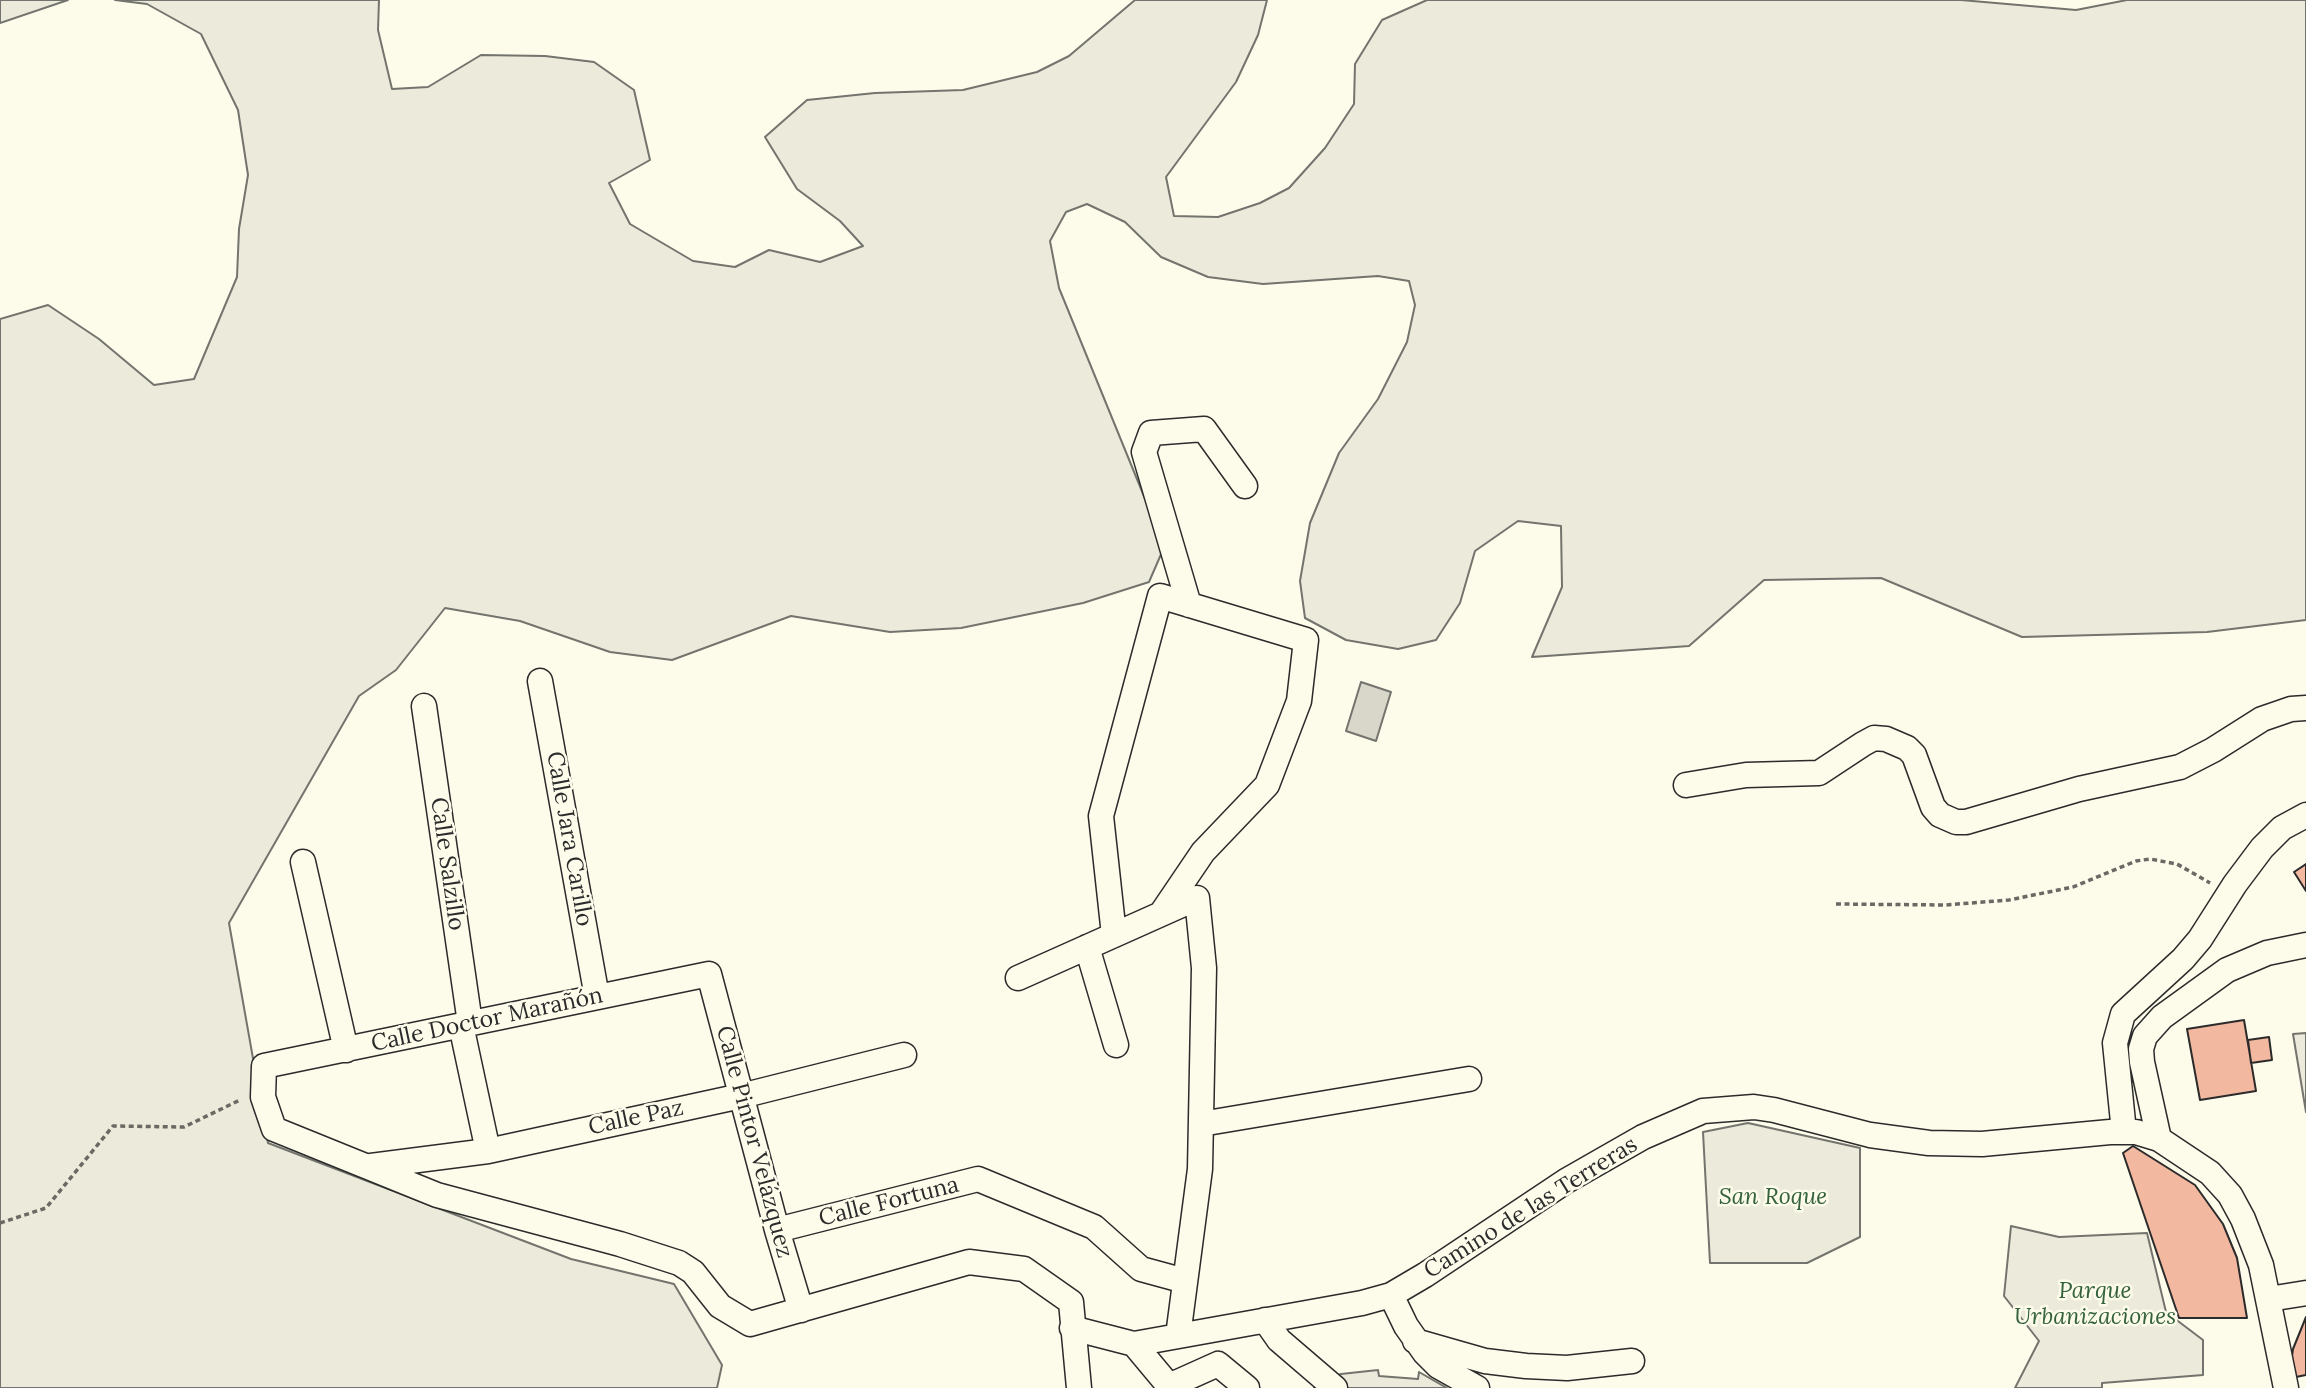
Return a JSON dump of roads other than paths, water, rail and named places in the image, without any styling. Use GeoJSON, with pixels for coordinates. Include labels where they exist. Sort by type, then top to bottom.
{"type":"FeatureCollection","features":[{"type":"Feature","properties":{"kind":"street"},"geometry":{"type":"LineString","coordinates":[[1189,605],[1144,452],[1151,433],[1204,429],[1245,485]]}},
{"type":"Feature","properties":{"kind":"street"},"geometry":{"type":"LineString","coordinates":[[1114,935],[1101,816],[1160,596],[1306,640],[1299,701],[1267,785],[1203,852],[1161,914]]}},
{"type":"Feature","properties":{"kind":"street","name":"Calle Jara Carillo"},"geometry":{"type":"LineString","coordinates":[[540,681],[597,997]]}},
{"type":"Feature","properties":{"kind":"street","name":"Calle Salzillo"},"geometry":{"type":"LineString","coordinates":[[424,706],[466,1024],[488,1151]]}},
{"type":"Feature","properties":{"kind":"street"},"geometry":{"type":"LineString","coordinates":[[1686,785],[1746,775],[1819,773],[1874,738],[1886,739],[1907,748],[1914,755],[1933,807],[1956,822],[1966,822],[2080,789],[2180,767],[2262,719],[2291,709],[2306,708]]}},
{"type":"Feature","properties":{"kind":"street"},"geometry":{"type":"LineString","coordinates":[[2123,1132],[2115,1042],[2123,1014],[2183,959],[2200,939],[2253,859],[2272,838],[2282,828],[2306,815]]}},
{"type":"Feature","properties":{"kind":"street"},"geometry":{"type":"LineString","coordinates":[[303,862],[346,1050]]}},
{"type":"Feature","properties":{"kind":"street"},"geometry":{"type":"LineString","coordinates":[[1018,978],[1197,898],[1204,968],[1200,1169],[1178,1336]]}},
{"type":"Feature","properties":{"kind":"street"},"geometry":{"type":"LineString","coordinates":[[2159,1139],[2142,1062],[2141,1049],[2145,1036],[2162,1017],[2227,970],[2267,953],[2306,944]]}},
{"type":"Feature","properties":{"kind":"street"},"geometry":{"type":"LineString","coordinates":[[1087,947],[1116,1045]]}},
{"type":"Feature","properties":{"kind":"street","name":"Calle Doctor Marañón"},"geometry":{"type":"LineString","coordinates":[[366,1167],[274,1129],[262,1097],[264,1066],[709,974]]}},
{"type":"Feature","properties":{"kind":"street","name":"Calle Pintor Velázquez"},"geometry":{"type":"LineString","coordinates":[[709,974],[801,1310]]}},
{"type":"Feature","properties":{"kind":"street","name":"Calle Paz"},"geometry":{"type":"LineString","coordinates":[[366,1167],[488,1151],[741,1096],[904,1055]]}},
{"type":"Feature","properties":{"kind":"street"},"geometry":{"type":"LineString","coordinates":[[1201,1124],[1469,1079]]}},
{"type":"Feature","properties":{"kind":"street","name":"Camino de las Terreras"},"geometry":{"type":"LineString","coordinates":[[1072,1328],[1134,1344],[1362,1303],[1391,1295],[1643,1136],[1703,1111],[1737,1107],[1774,1110],[1870,1135],[1929,1143],[1982,1144],[2123,1132],[2136,1132],[2159,1139],[2210,1173],[2230,1195],[2254,1245],[2269,1299],[2286,1388]]}},
{"type":"Feature","properties":{"kind":"street"},"geometry":{"type":"LineString","coordinates":[[366,1167],[437,1195],[620,1244],[679,1263],[693,1272],[720,1306],[750,1324],[969,1262],[1024,1269],[1070,1302],[1079,1388]]}},
{"type":"Feature","properties":{"kind":"street","name":"Calle Fortuna"},"geometry":{"type":"LineString","coordinates":[[777,1230],[978,1179],[1094,1227],[1141,1269],[1185,1281]]}},
{"type":"Feature","properties":{"kind":"street"},"geometry":{"type":"LineString","coordinates":[[2269,1299],[2306,1293]]}},
{"type":"Feature","properties":{"kind":"street"},"geometry":{"type":"LineString","coordinates":[[1391,1295],[1415,1341],[1438,1366],[1477,1388]]}},
{"type":"Feature","properties":{"kind":"street"},"geometry":{"type":"LineString","coordinates":[[1265,1320],[1279,1340],[1335,1388]]}},
{"type":"Feature","properties":{"kind":"street"},"geometry":{"type":"LineString","coordinates":[[1415,1341],[1485,1361],[1526,1366],[1567,1368],[1632,1361]]}},
{"type":"Feature","properties":{"kind":"street"},"geometry":{"type":"LineString","coordinates":[[1134,1344],[1169,1386],[1218,1364],[1247,1388]]}},
{"type":"Feature","properties":{"kind":"park label","name":"San Roque"},"geometry":{"type":"Point","coordinates":[1773,1197]}},
{"type":"Feature","properties":{"kind":"park label","name":"Parque Urbanizaciones"},"geometry":{"type":"Point","coordinates":[2095,1304]}}]}
